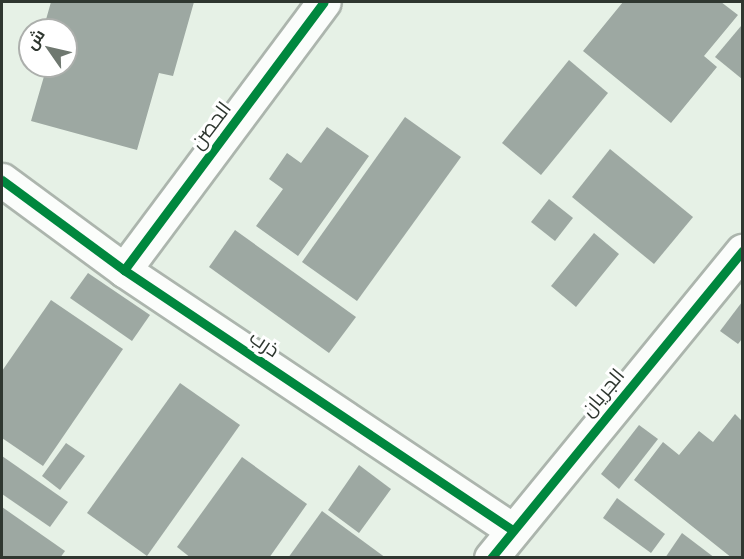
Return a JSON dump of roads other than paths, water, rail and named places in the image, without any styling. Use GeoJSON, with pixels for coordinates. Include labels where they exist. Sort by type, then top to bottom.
{"type":"FeatureCollection","features":[{"type":"Feature","properties":{"kind":"street","name":"الحصن"},"geometry":{"type":"LineString","coordinates":[[124,270],[324,2]]}},
{"type":"Feature","properties":{"kind":"street","name":"ذرب"},"geometry":{"type":"LineString","coordinates":[[2,180],[124,270],[512,530]]}},
{"type":"Feature","properties":{"kind":"street","name":"الجريان"},"geometry":{"type":"LineString","coordinates":[[490,558],[742,251]]}}]}
